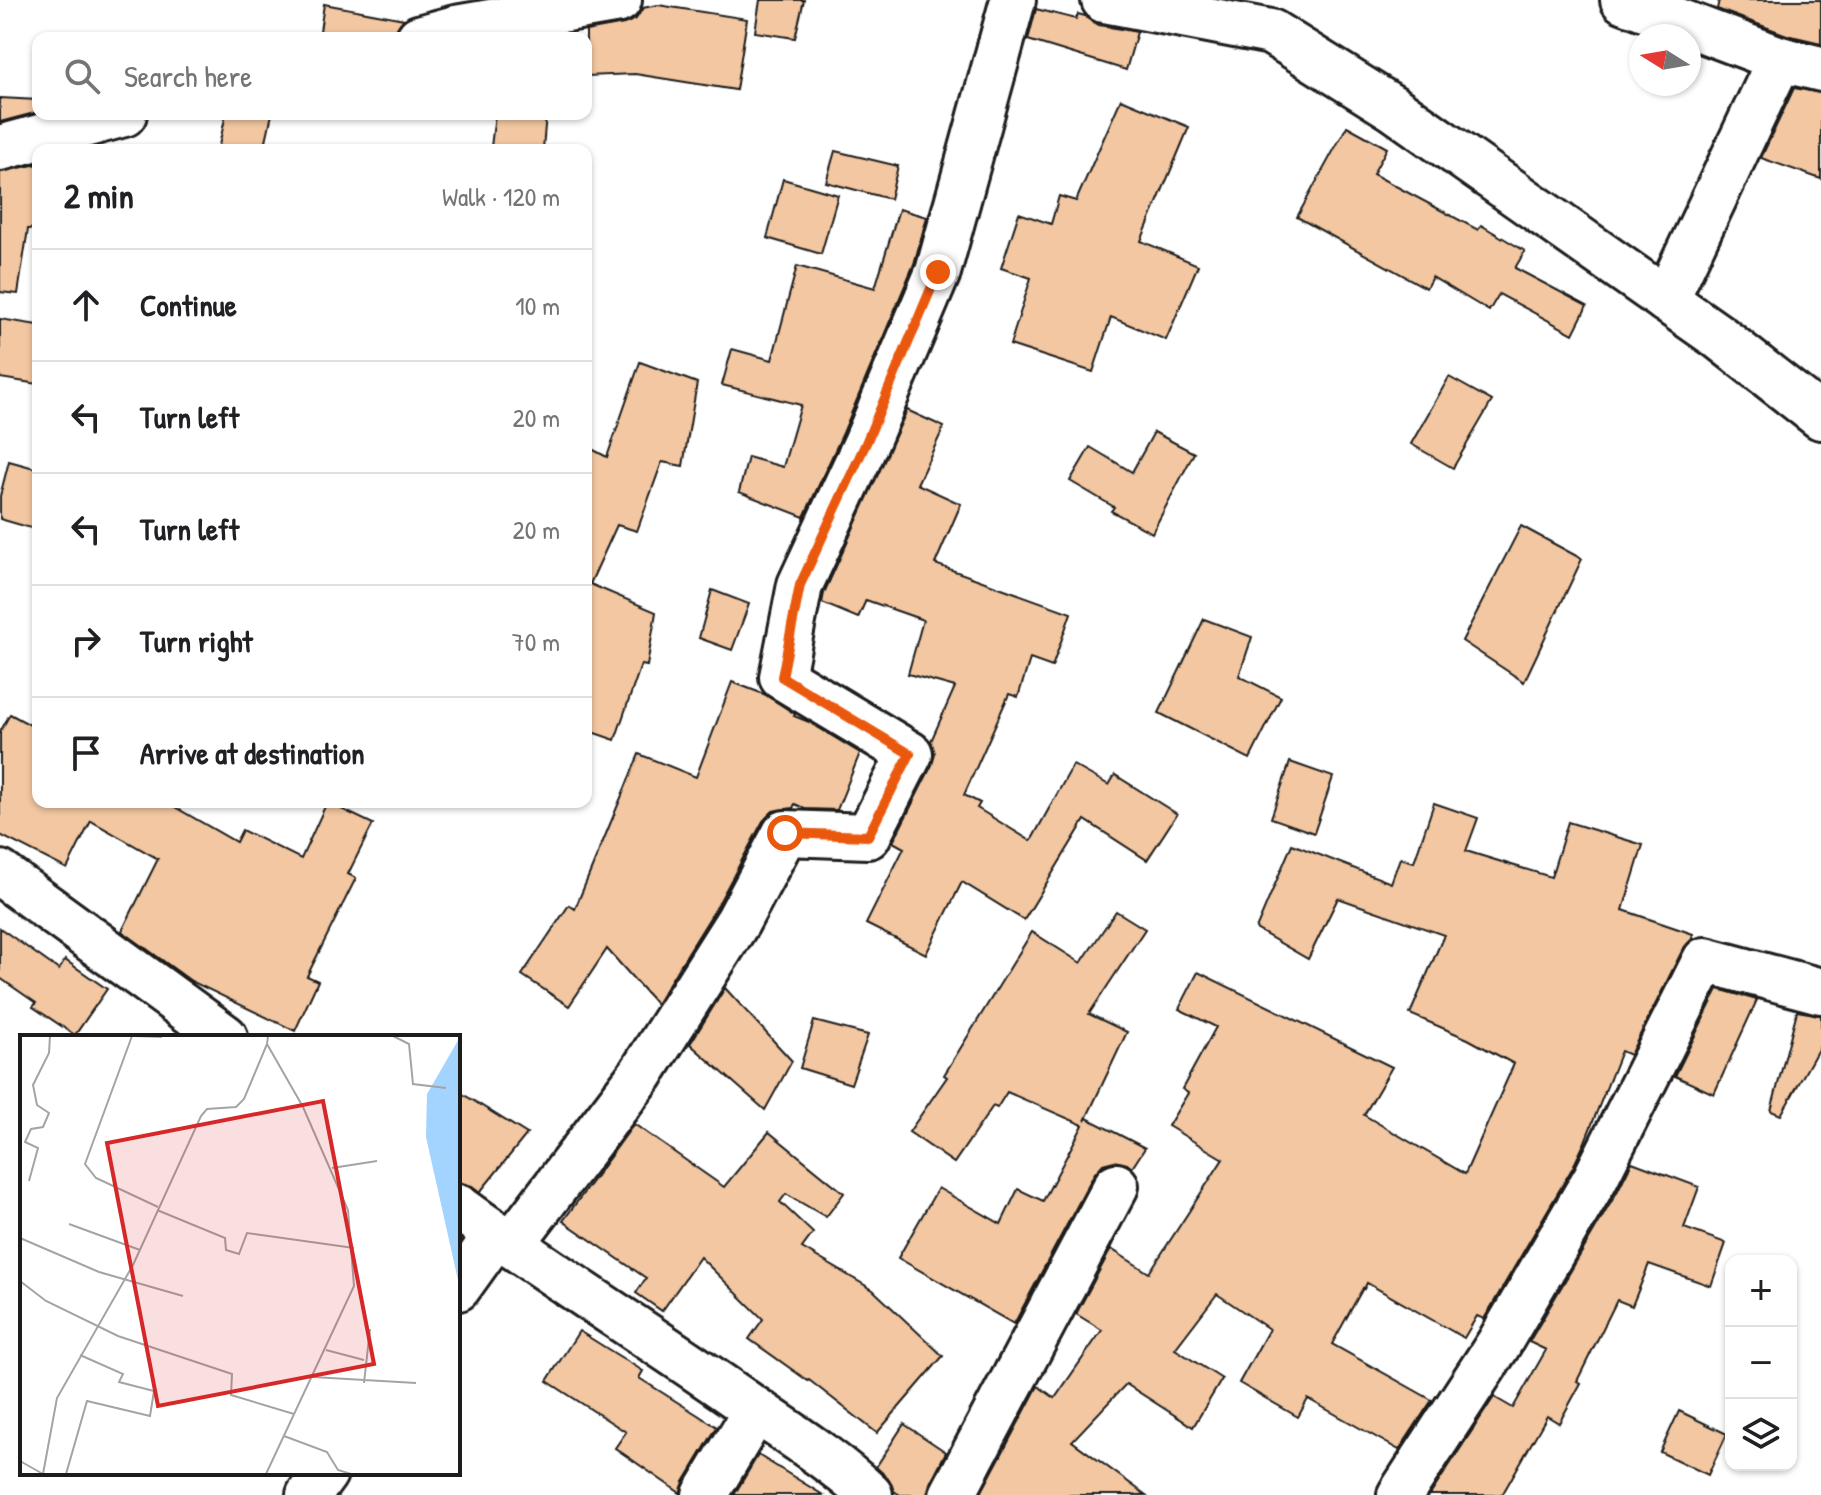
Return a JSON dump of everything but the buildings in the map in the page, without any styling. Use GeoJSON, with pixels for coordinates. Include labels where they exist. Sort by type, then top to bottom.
{"type":"FeatureCollection","features":[{"type":"Feature","properties":{"kind":"street"},"geometry":{"type":"LineString","coordinates":[[444,22],[619,0]]}},
{"type":"Feature","properties":{"kind":"street"},"geometry":{"type":"LineString","coordinates":[[460,1286],[503,1240],[641,1074],[738,921],[785,833],[868,836],[910,754],[782,677],[800,585],[866,443],[938,272],[1013,0]]}},
{"type":"Feature","properties":{"kind":"street"},"geometry":{"type":"LineString","coordinates":[[1104,0],[1271,32],[1393,108],[1719,337],[1821,417]]}},
{"type":"Feature","properties":{"kind":"street"},"geometry":{"type":"LineString","coordinates":[[1623,0],[1800,64],[1666,300]]}},
{"type":"Feature","properties":{"kind":"street"},"geometry":{"type":"LineString","coordinates":[[0,148],[102,120]]}},
{"type":"Feature","properties":{"kind":"street"},"geometry":{"type":"LineString","coordinates":[[0,873],[222,1035]]}},
{"type":"Feature","properties":{"kind":"street"},"geometry":{"type":"LineString","coordinates":[[1400,1495],[1498,1345],[1595,1179],[1705,960],[1821,991]]}},
{"type":"Feature","properties":{"kind":"street"},"geometry":{"type":"LineString","coordinates":[[952,1495],[1116,1186]]}},
{"type":"Feature","properties":{"kind":"street"},"geometry":{"type":"LineString","coordinates":[[460,1208],[848,1474],[870,1495]]}},
{"type":"Feature","properties":{"kind":"street"},"geometry":{"type":"LineString","coordinates":[[705,1495],[756,1410]]}},
{"type":"Feature","properties":{"kind":"street"},"geometry":{"type":"LineString","coordinates":[[309,1495],[324,1475]]}},
{"type":"Feature","properties":{"kind":"route"},"geometry":{"type":"LineString","coordinates":[[785,833],[868,836],[910,754],[782,677],[800,585],[866,443],[938,272]]}}]}
